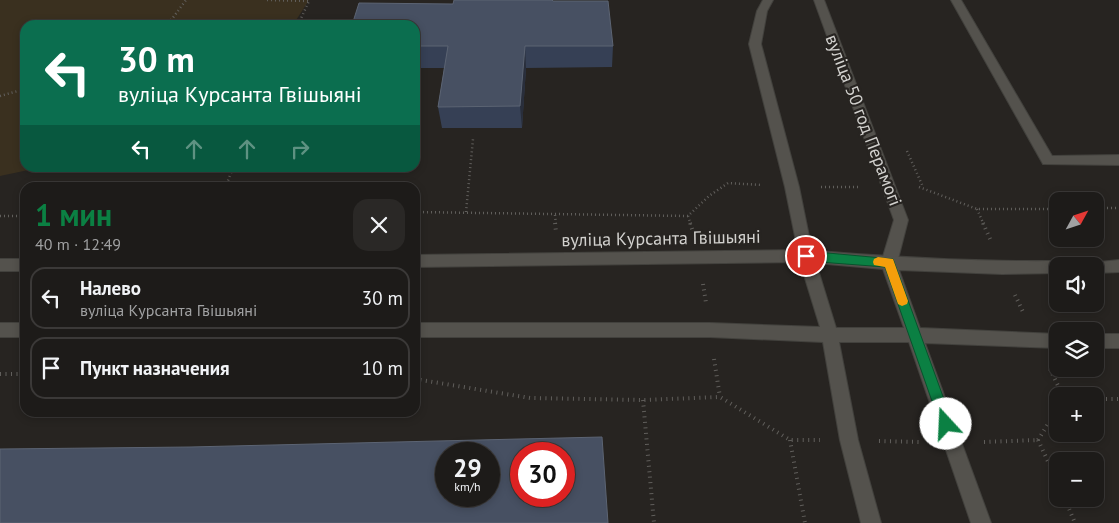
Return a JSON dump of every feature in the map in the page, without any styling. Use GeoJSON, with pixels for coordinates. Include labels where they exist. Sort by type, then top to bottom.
{"type":"FeatureCollection","features":[{"type":"Feature","properties":{"kind":"street"},"geometry":{"type":"LineString","coordinates":[[768,0],[762,11],[754,44],[792,187],[806,256],[830,336],[849,440],[871,523]]}},
{"type":"Feature","properties":{"kind":"street","name":"вуліца 50 год Перамогі"},"geometry":{"type":"LineString","coordinates":[[819,0],[901,220],[889,263]]}},
{"type":"Feature","properties":{"kind":"street"},"geometry":{"type":"LineString","coordinates":[[956,0],[1048,161],[1119,160]]}},
{"type":"Feature","properties":{"kind":"street","name":"вуліца Курсанта Гвішыяні"},"geometry":{"type":"LineString","coordinates":[[420,261],[806,256],[889,263],[1002,268],[1049,267]]}},
{"type":"Feature","properties":{"kind":"street"},"geometry":{"type":"LineString","coordinates":[[889,263],[981,523]]}},
{"type":"Feature","properties":{"kind":"street"},"geometry":{"type":"LineString","coordinates":[[0,265],[20,265]]}},
{"type":"Feature","properties":{"kind":"street"},"geometry":{"type":"LineString","coordinates":[[1104,267],[1119,266]]}},
{"type":"Feature","properties":{"kind":"street"},"geometry":{"type":"LineString","coordinates":[[0,330],[20,330]]}},
{"type":"Feature","properties":{"kind":"street"},"geometry":{"type":"LineString","coordinates":[[420,330],[710,330],[830,336],[915,335],[1049,340]]}},
{"type":"Feature","properties":{"kind":"street"},"geometry":{"type":"LineString","coordinates":[[1104,341],[1119,341]]}},
{"type":"Feature","properties":{"kind":"path"},"geometry":{"type":"LineString","coordinates":[[171,20],[186,0]]}},
{"type":"Feature","properties":{"kind":"path"},"geometry":{"type":"LineString","coordinates":[[267,0],[309,1],[300,20]]}},
{"type":"Feature","properties":{"kind":"path"},"geometry":{"type":"LineString","coordinates":[[0,96],[20,90]]}},
{"type":"Feature","properties":{"kind":"path"},"geometry":{"type":"LineString","coordinates":[[466,212],[473,140]]}},
{"type":"Feature","properties":{"kind":"path"},"geometry":{"type":"LineString","coordinates":[[420,212],[688,216],[709,196],[728,183],[792,187],[923,187],[977,209],[1049,209]]}},
{"type":"Feature","properties":{"kind":"path"},"geometry":{"type":"LineString","coordinates":[[1104,208],[1119,208]]}},
{"type":"Feature","properties":{"kind":"path"},"geometry":{"type":"LineString","coordinates":[[977,209],[1002,268],[1059,387]]}},
{"type":"Feature","properties":{"kind":"path"},"geometry":{"type":"LineString","coordinates":[[0,216],[20,216]]}},
{"type":"Feature","properties":{"kind":"path"},"geometry":{"type":"LineString","coordinates":[[0,374],[20,374]]}},
{"type":"Feature","properties":{"kind":"path"},"geometry":{"type":"LineString","coordinates":[[420,380],[530,398],[643,400],[654,523]]}},
{"type":"Feature","properties":{"kind":"path"},"geometry":{"type":"LineString","coordinates":[[1104,399],[1119,399]]}},
{"type":"Feature","properties":{"kind":"path"},"geometry":{"type":"LineString","coordinates":[[1049,422],[1038,440],[1049,464]]}},
{"type":"Feature","properties":{"kind":"path"},"geometry":{"type":"LineString","coordinates":[[790,440],[805,523]]}},
{"type":"Feature","properties":{"kind":"path"},"geometry":{"type":"LineString","coordinates":[[1069,507],[1076,523]]}},
{"type":"Feature","properties":{"kind":"shaded area"},"geometry":{"type":"Polygon","coordinates":[[[0,0],[309,0],[296,20],[20,20],[20,172],[0,176],[0,0]]]}},
{"type":"Feature","properties":{"kind":"building"},"geometry":{"type":"Polygon","coordinates":[[[454,0],[608,1],[613,46],[525,46],[520,106],[438,107],[448,46],[420,46],[420,20],[354,20],[359,3],[453,4],[454,0]]]}},
{"type":"Feature","properties":{"kind":"building"},"geometry":{"type":"Polygon","coordinates":[[[602,437],[608,523],[0,523],[0,449],[190,447],[602,437]]]}},
{"type":"Feature","properties":{"kind":"slow traffic"},"geometry":{"type":"LineString","coordinates":[[878,262],[889,263],[902,301]]}},
{"type":"Feature","properties":{"kind":"route"},"geometry":{"type":"LineString","coordinates":[[806,256],[889,263],[946,424]]}}]}
